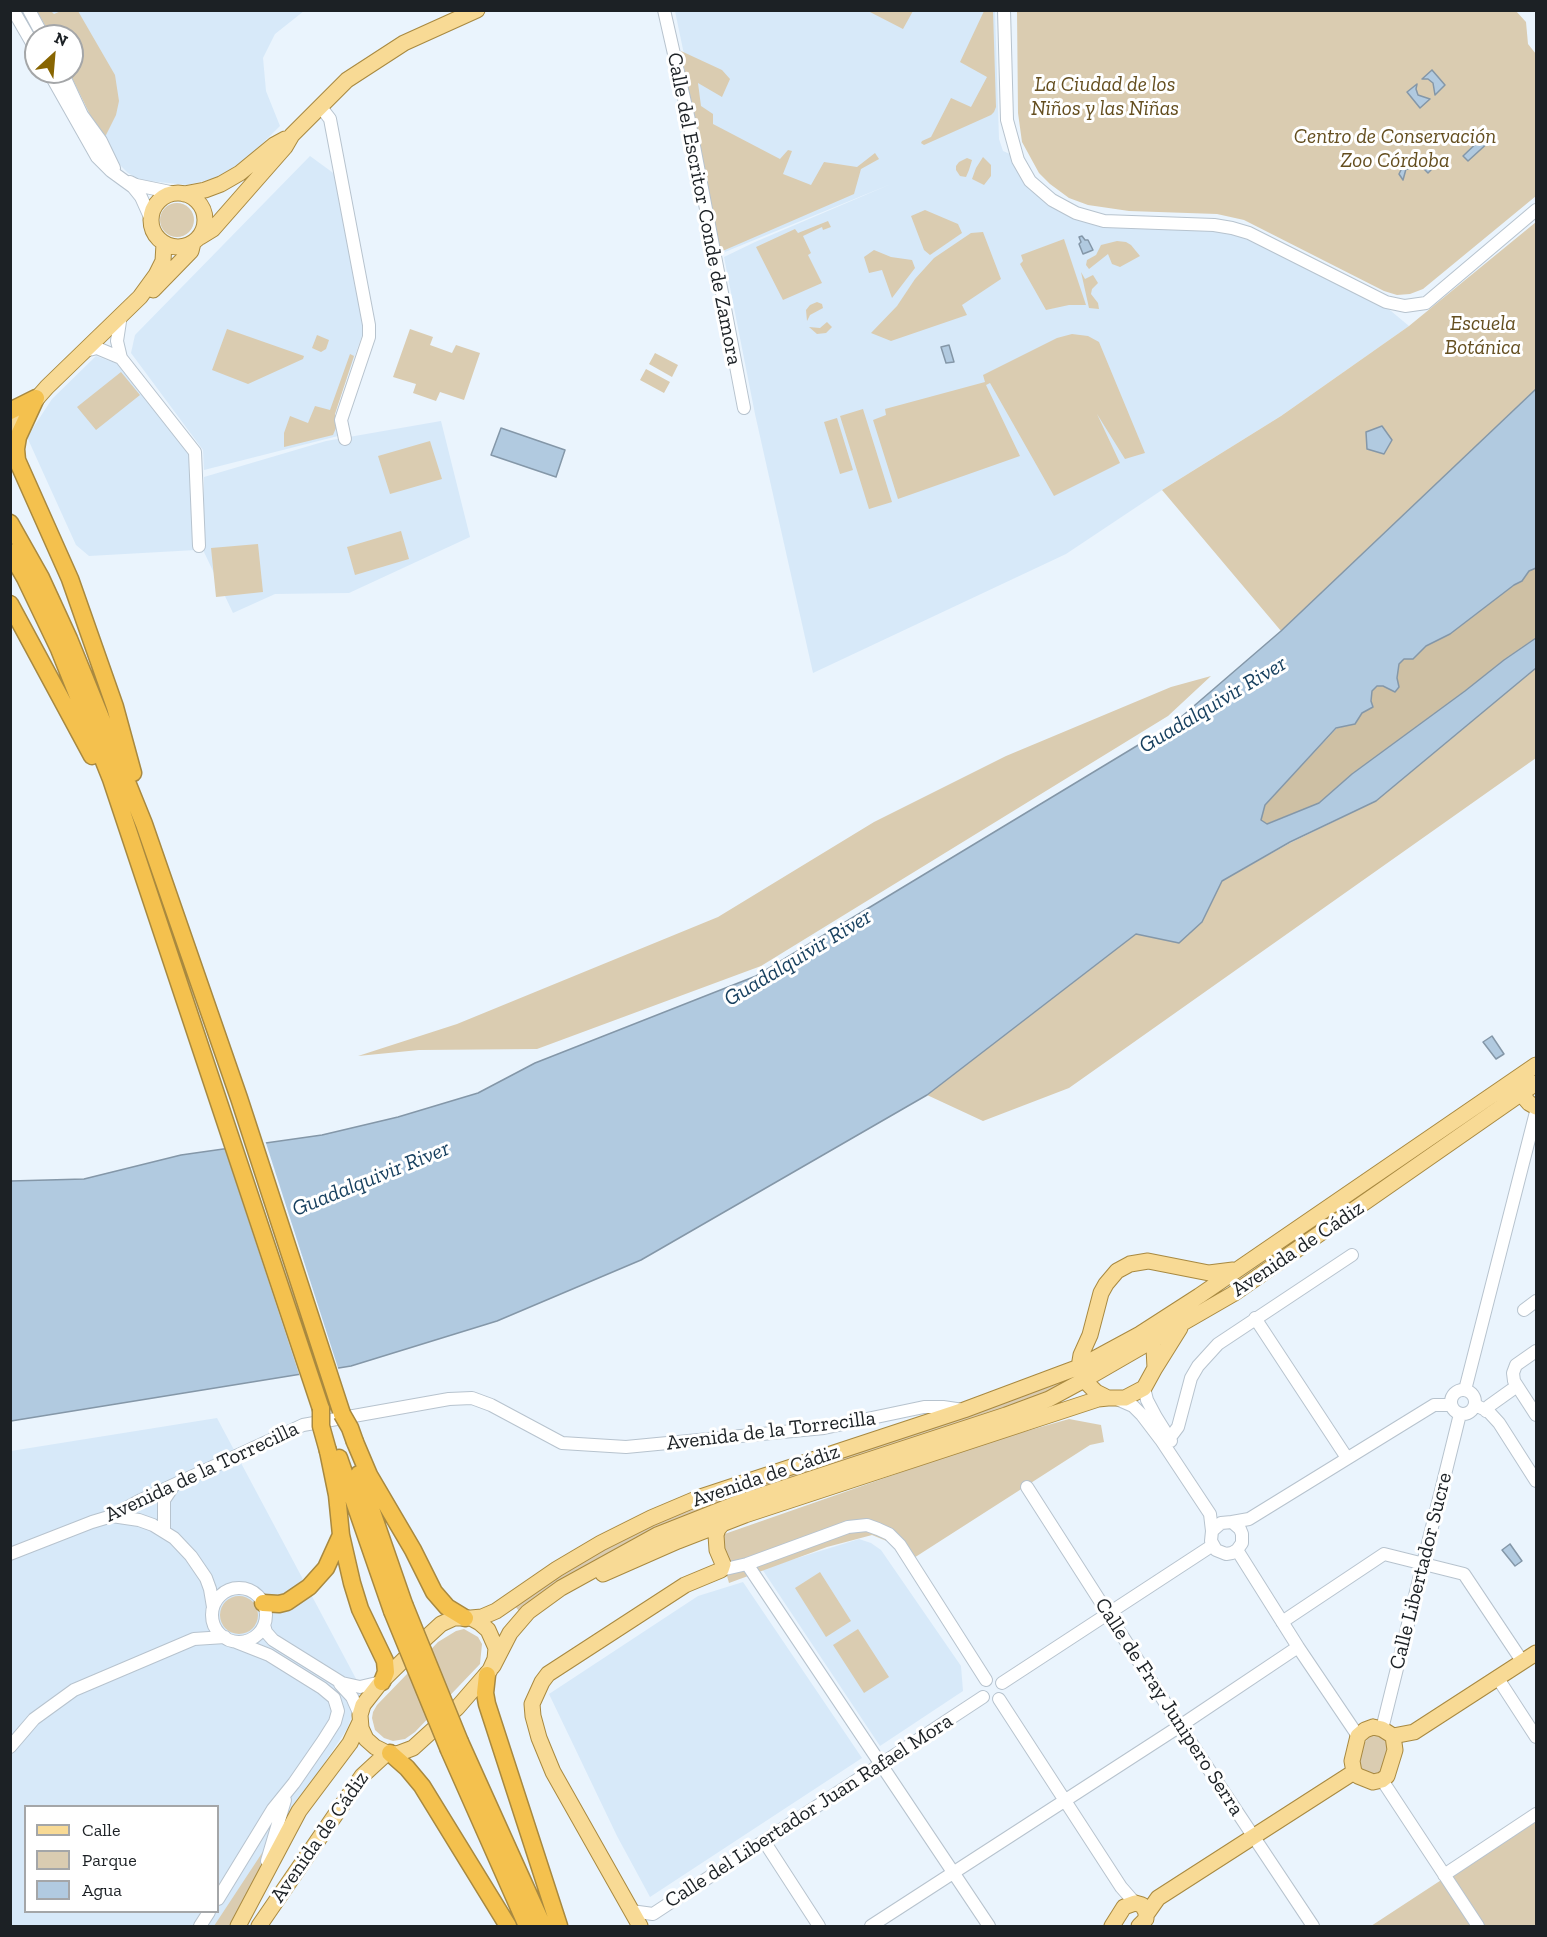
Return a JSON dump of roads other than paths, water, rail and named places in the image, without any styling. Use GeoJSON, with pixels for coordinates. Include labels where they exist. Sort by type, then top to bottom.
{"type":"FeatureCollection","features":[{"type":"Feature","properties":{"kind":"highway"},"geometry":{"type":"LineString","coordinates":[[10,411],[36,398]]}},
{"type":"Feature","properties":{"kind":"highway"},"geometry":{"type":"LineString","coordinates":[[36,398],[18,437],[15,460],[45,518],[95,645],[140,798],[144,824]]}},
{"type":"Feature","properties":{"kind":"highway"},"geometry":{"type":"LineString","coordinates":[[10,523],[40,578],[69,639],[144,824],[239,1098],[342,1414],[342,1447],[337,1496],[341,1535],[360,1609],[384,1656],[386,1672],[382,1682]]}},
{"type":"Feature","properties":{"kind":"highway"},"geometry":{"type":"LineString","coordinates":[[10,552],[59,649],[111,779],[321,1409],[342,1447],[398,1608],[527,1926]]}},
{"type":"Feature","properties":{"kind":"highway"},"geometry":{"type":"LineString","coordinates":[[10,604],[88,746],[110,799],[123,819]]}},
{"type":"Feature","properties":{"kind":"highway"},"geometry":{"type":"LineString","coordinates":[[342,1447],[369,1475],[413,1550],[434,1592],[447,1607],[468,1618]]}},
{"type":"Feature","properties":{"kind":"highway"},"geometry":{"type":"LineString","coordinates":[[263,1603],[279,1604],[299,1596],[326,1568],[341,1535]]}},
{"type":"Feature","properties":{"kind":"highway"},"geometry":{"type":"LineString","coordinates":[[490,1671],[485,1693],[487,1704],[559,1926]]}},
{"type":"Feature","properties":{"kind":"highway"},"geometry":{"type":"LineString","coordinates":[[454,1746],[543,1926]]}},
{"type":"Feature","properties":{"kind":"highway"},"geometry":{"type":"LineString","coordinates":[[388,1753],[407,1768],[422,1786],[508,1926]]}},
{"type":"Feature","properties":{"kind":"main road"},"geometry":{"type":"LineString","coordinates":[[292,135],[274,145],[231,178],[205,190],[166,195],[153,208],[150,217],[153,233],[164,244],[179,248],[196,240],[213,228],[285,147],[292,135],[347,80],[404,43],[477,10]]}},
{"type":"Feature","properties":{"kind":"main road"},"geometry":{"type":"LineString","coordinates":[[140,297],[152,291],[191,251],[205,220],[204,211],[192,197],[180,193]]}},
{"type":"Feature","properties":{"kind":"main road"},"geometry":{"type":"LineString","coordinates":[[10,429],[36,398],[140,297],[163,261],[164,244]]}},
{"type":"Feature","properties":{"kind":"main road","name":"Avenida de Cádiz"},"geometry":{"type":"LineString","coordinates":[[1048,1399],[1082,1374],[1146,1338],[1242,1266],[1536,1065]]}},
{"type":"Feature","properties":{"kind":"main road"},"geometry":{"type":"LineString","coordinates":[[1536,1073],[1524,1082],[1521,1093],[1525,1100],[1536,1107]]}},
{"type":"Feature","properties":{"kind":"main road","name":"Avenida de Cádiz"},"geometry":{"type":"LineString","coordinates":[[1146,1338],[1185,1323],[1251,1282],[1536,1083]]}},
{"type":"Feature","properties":{"kind":"main road","name":"Avenida de Cádiz"},"geometry":{"type":"LineString","coordinates":[[1082,1374],[1101,1293],[1117,1271],[1130,1264],[1148,1261],[1209,1273],[1226,1272],[1242,1266]]}},
{"type":"Feature","properties":{"kind":"main road"},"geometry":{"type":"LineString","coordinates":[[1082,1374],[1107,1396],[1134,1395],[1144,1388],[1168,1346],[1185,1323]]}},
{"type":"Feature","properties":{"kind":"main road"},"geometry":{"type":"LineString","coordinates":[[1146,1338],[1155,1354],[1155,1368]]}},
{"type":"Feature","properties":{"kind":"main road","name":"Avenida de Cádiz"},"geometry":{"type":"LineString","coordinates":[[238,1926],[299,1811],[350,1743],[363,1705],[382,1682],[441,1624],[450,1619],[486,1616],[601,1543],[703,1496],[964,1410],[1082,1374]]}},
{"type":"Feature","properties":{"kind":"main road","name":"Avenida de Cádiz"},"geometry":{"type":"LineString","coordinates":[[259,1926],[362,1776],[388,1753],[408,1751],[424,1740],[490,1671],[510,1633],[528,1612],[555,1592],[598,1566],[676,1527],[738,1503],[1048,1399],[1107,1396]]}},
{"type":"Feature","properties":{"kind":"main road","name":"Avenida de Cádiz"},"geometry":{"type":"LineString","coordinates":[[528,1612],[593,1578],[724,1522],[1107,1396]]}},
{"type":"Feature","properties":{"kind":"main road","name":"Avenida de Cádiz"},"geometry":{"type":"LineString","coordinates":[[880,1470],[902,1453],[929,1439]]}},
{"type":"Feature","properties":{"kind":"main road"},"geometry":{"type":"LineString","coordinates":[[718,1563],[716,1535],[724,1522]]}},
{"type":"Feature","properties":{"kind":"main road"},"geometry":{"type":"LineString","coordinates":[[678,1540],[700,1540],[709,1547],[718,1563]]}},
{"type":"Feature","properties":{"kind":"main road"},"geometry":{"type":"LineString","coordinates":[[640,1926],[553,1772],[532,1716],[532,1704],[542,1682],[549,1674],[718,1563]]}},
{"type":"Feature","properties":{"kind":"main road"},"geometry":{"type":"LineString","coordinates":[[468,1618],[484,1626],[494,1640],[496,1652],[490,1671]]}},
{"type":"Feature","properties":{"kind":"main road"},"geometry":{"type":"LineString","coordinates":[[1387,1732],[1395,1750],[1387,1776],[1373,1782],[1364,1780],[1354,1772],[1352,1761],[1358,1736],[1365,1730],[1373,1727],[1387,1732],[1414,1732],[1536,1653]]}},
{"type":"Feature","properties":{"kind":"main road"},"geometry":{"type":"LineString","coordinates":[[360,1718],[366,1739],[375,1747],[388,1753]]}},
{"type":"Feature","properties":{"kind":"main road"},"geometry":{"type":"LineString","coordinates":[[1134,1917],[1253,1836],[1354,1772]]}},
{"type":"Feature","properties":{"kind":"street"},"geometry":{"type":"LineString","coordinates":[[14,10],[24,28]]}},
{"type":"Feature","properties":{"kind":"street"},"geometry":{"type":"LineString","coordinates":[[29,10],[37,24]]}},
{"type":"Feature","properties":{"kind":"street","name":"Calle del Escritor Conde de Zamora"},"geometry":{"type":"LineString","coordinates":[[664,10],[689,120],[744,408]]}},
{"type":"Feature","properties":{"kind":"street"},"geometry":{"type":"LineString","coordinates":[[1004,10],[1007,120],[1012,144],[1030,181],[1052,200],[1076,213],[1104,221],[1214,225],[1232,228],[1249,233],[1386,302],[1405,306],[1426,303],[1536,210]]}},
{"type":"Feature","properties":{"kind":"street"},"geometry":{"type":"LineString","coordinates":[[56,84],[89,145],[104,164],[136,185],[180,193]]}},
{"type":"Feature","properties":{"kind":"street"},"geometry":{"type":"LineString","coordinates":[[68,84],[82,115],[101,141],[120,176],[141,197],[150,217]]}},
{"type":"Feature","properties":{"kind":"street"},"geometry":{"type":"LineString","coordinates":[[320,106],[330,119],[369,325],[369,337],[341,420],[345,439]]}},
{"type":"Feature","properties":{"kind":"street"},"geometry":{"type":"LineString","coordinates":[[122,315],[117,341],[121,358],[195,452],[199,546]]}},
{"type":"Feature","properties":{"kind":"street"},"geometry":{"type":"LineString","coordinates":[[85,351],[98,348],[121,358]]}},
{"type":"Feature","properties":{"kind":"street"},"geometry":{"type":"LineString","coordinates":[[1465,1390],[1536,1112]]}},
{"type":"Feature","properties":{"kind":"street"},"geometry":{"type":"LineString","coordinates":[[1169,1439],[1178,1426],[1187,1389],[1198,1366],[1218,1344],[1352,1255]]}},
{"type":"Feature","properties":{"kind":"street"},"geometry":{"type":"LineString","coordinates":[[1524,1310],[1536,1301]]}},
{"type":"Feature","properties":{"kind":"street"},"geometry":{"type":"LineString","coordinates":[[1255,1318],[1347,1458]]}},
{"type":"Feature","properties":{"kind":"street"},"geometry":{"type":"LineString","coordinates":[[1536,1351],[1516,1365],[1513,1373],[1514,1381],[1536,1414]]}},
{"type":"Feature","properties":{"kind":"street"},"geometry":{"type":"LineString","coordinates":[[1486,1411],[1489,1406],[1517,1386]]}},
{"type":"Feature","properties":{"kind":"street"},"geometry":{"type":"LineString","coordinates":[[1144,1388],[1147,1400],[1156,1417],[1210,1505],[1240,1529],[1242,1534]]}},
{"type":"Feature","properties":{"kind":"street"},"geometry":{"type":"LineString","coordinates":[[1465,1390],[1472,1394],[1474,1405],[1468,1413],[1460,1414],[1454,1411],[1451,1405],[1454,1394],[1465,1390]]}},
{"type":"Feature","properties":{"kind":"street"},"geometry":{"type":"LineString","coordinates":[[1107,1396],[1133,1406],[1143,1415],[1210,1514],[1213,1545],[1221,1552],[1232,1553],[1237,1550],[1242,1543],[1242,1534],[1249,1519]]}},
{"type":"Feature","properties":{"kind":"street","name":"Avenida de la Torrecilla"},"geometry":{"type":"LineString","coordinates":[[10,1554],[112,1516],[141,1500],[303,1425],[449,1399],[471,1398],[491,1404],[553,1440],[569,1444],[638,1447],[841,1425],[924,1407],[964,1410]]}},
{"type":"Feature","properties":{"kind":"street"},"geometry":{"type":"LineString","coordinates":[[1212,1531],[1217,1525],[1249,1519],[1434,1405],[1451,1405]]}},
{"type":"Feature","properties":{"kind":"street"},"geometry":{"type":"LineString","coordinates":[[1474,1405],[1486,1411],[1499,1423],[1536,1481]]}},
{"type":"Feature","properties":{"kind":"street","name":"Calle Libertador Sucre"},"geometry":{"type":"LineString","coordinates":[[1387,1732],[1423,1564],[1460,1414]]}},
{"type":"Feature","properties":{"kind":"street"},"geometry":{"type":"LineString","coordinates":[[164,1530],[164,1500],[174,1485]]}},
{"type":"Feature","properties":{"kind":"street","name":"Calle de Fray Junipero Serra"},"geometry":{"type":"LineString","coordinates":[[1027,1487],[1180,1726],[1313,1926]]}},
{"type":"Feature","properties":{"kind":"street"},"geometry":{"type":"LineString","coordinates":[[112,1516],[139,1520],[164,1530],[183,1547],[206,1578],[210,1588],[216,1628],[230,1639],[269,1655],[322,1688],[336,1702],[338,1711],[335,1722],[294,1783],[269,1815],[219,1897]]}},
{"type":"Feature","properties":{"kind":"street"},"geometry":{"type":"LineString","coordinates":[[718,1563],[750,1562],[848,1527],[867,1525],[889,1534],[900,1545],[986,1680]]}},
{"type":"Feature","properties":{"kind":"street"},"geometry":{"type":"LineString","coordinates":[[1002,1683],[1213,1545]]}},
{"type":"Feature","properties":{"kind":"street"},"geometry":{"type":"LineString","coordinates":[[1237,1550],[1358,1736]]}},
{"type":"Feature","properties":{"kind":"street"},"geometry":{"type":"LineString","coordinates":[[1282,1622],[1384,1554],[1464,1574],[1522,1661]]}},
{"type":"Feature","properties":{"kind":"street"},"geometry":{"type":"LineString","coordinates":[[750,1562],[989,1926]]}},
{"type":"Feature","properties":{"kind":"street"},"geometry":{"type":"LineString","coordinates":[[206,1578],[223,1588],[246,1589],[259,1596],[266,1614],[264,1625],[266,1632],[273,1640],[332,1678],[350,1686],[360,1687],[382,1682]]}},
{"type":"Feature","properties":{"kind":"street"},"geometry":{"type":"LineString","coordinates":[[10,1747],[34,1719],[74,1690],[194,1639],[204,1631],[218,1599],[231,1589]]}},
{"type":"Feature","properties":{"kind":"street"},"geometry":{"type":"LineString","coordinates":[[194,1639],[249,1640],[264,1625]]}},
{"type":"Feature","properties":{"kind":"street"},"geometry":{"type":"LineString","coordinates":[[254,1637],[273,1640]]}},
{"type":"Feature","properties":{"kind":"street"},"geometry":{"type":"LineString","coordinates":[[871,1926],[1298,1647]]}},
{"type":"Feature","properties":{"kind":"street"},"geometry":{"type":"LineString","coordinates":[[1497,1677],[1536,1737]]}},
{"type":"Feature","properties":{"kind":"street"},"geometry":{"type":"LineString","coordinates":[[332,1678],[352,1697],[360,1718]]}},
{"type":"Feature","properties":{"kind":"street"},"geometry":{"type":"LineString","coordinates":[[993,1678],[1002,1683],[1004,1694],[999,1699],[989,1701],[983,1697],[981,1690],[986,1680],[993,1678]]}},
{"type":"Feature","properties":{"kind":"street","name":"Calle del Libertador Juan Rafael Mora"},"geometry":{"type":"LineString","coordinates":[[631,1911],[653,1914],[983,1697]]}},
{"type":"Feature","properties":{"kind":"street"},"geometry":{"type":"LineString","coordinates":[[999,1699],[1122,1887],[1134,1917]]}},
{"type":"Feature","properties":{"kind":"street"},"geometry":{"type":"LineString","coordinates":[[1382,1780],[1478,1926]]}},
{"type":"Feature","properties":{"kind":"street"},"geometry":{"type":"LineString","coordinates":[[263,1878],[283,1803],[294,1783]]}},
{"type":"Feature","properties":{"kind":"street"},"geometry":{"type":"LineString","coordinates":[[1444,1875],[1536,1814]]}},
{"type":"Feature","properties":{"kind":"street"},"geometry":{"type":"LineString","coordinates":[[764,1841],[819,1926]]}},
{"type":"Feature","properties":{"kind":"street"},"geometry":{"type":"LineString","coordinates":[[200,1926],[208,1913]]}},
{"type":"Feature","properties":{"kind":"water"},"geometry":{"type":"Polygon","coordinates":[[[1432,70],[1445,85],[1435,95],[1433,83],[1428,79],[1422,79],[1432,70]]]}},
{"type":"Feature","properties":{"kind":"water"},"geometry":{"type":"Polygon","coordinates":[[[1417,84],[1418,95],[1430,99],[1420,108],[1407,92],[1417,84]]]}},
{"type":"Feature","properties":{"kind":"water"},"geometry":{"type":"Polygon","coordinates":[[[1486,134],[1491,140],[1468,161],[1463,156],[1486,134]]]}},
{"type":"Feature","properties":{"kind":"water"},"geometry":{"type":"Polygon","coordinates":[[[1415,158],[1421,160],[1431,170],[1428,173],[1418,163],[1415,163],[1412,169],[1406,169],[1403,180],[1399,174],[1403,166],[1415,158]]]}},
{"type":"Feature","properties":{"kind":"water"},"geometry":{"type":"Polygon","coordinates":[[[1082,236],[1088,240],[1093,250],[1083,254],[1079,244],[1081,242],[1079,237],[1082,236]]]}},
{"type":"Feature","properties":{"kind":"water"},"geometry":{"type":"Polygon","coordinates":[[[949,345],[954,362],[946,363],[941,347],[949,345]]]}},
{"type":"Feature","properties":{"kind":"water","name":"Guadalquivir River"},"geometry":{"type":"Polygon","coordinates":[[[1536,389],[1536,568],[1529,571],[1522,581],[1450,634],[1426,646],[1413,659],[1404,659],[1399,664],[1397,678],[1399,687],[1395,692],[1383,686],[1377,686],[1372,691],[1373,707],[1362,713],[1355,724],[1336,728],[1265,805],[1261,820],[1267,824],[1319,803],[1352,774],[1536,638],[1536,668],[1376,801],[1290,842],[1222,881],[1202,922],[1179,943],[1136,934],[927,1095],[641,1260],[497,1321],[351,1366],[11,1421],[11,1181],[84,1179],[181,1155],[322,1135],[398,1117],[478,1093],[535,1063],[756,976],[1173,724],[1281,631],[1536,389]]]}},
{"type":"Feature","properties":{"kind":"water"},"geometry":{"type":"Polygon","coordinates":[[[1382,426],[1392,440],[1384,454],[1367,449],[1366,432],[1382,426]]]}},
{"type":"Feature","properties":{"kind":"water"},"geometry":{"type":"Polygon","coordinates":[[[501,428],[565,450],[556,477],[491,455],[501,428]]]}},
{"type":"Feature","properties":{"kind":"water"},"geometry":{"type":"Polygon","coordinates":[[[1492,1036],[1504,1054],[1496,1059],[1483,1042],[1492,1036]]]}},
{"type":"Feature","properties":{"kind":"water"},"geometry":{"type":"Polygon","coordinates":[[[1510,1544],[1522,1561],[1515,1566],[1502,1550],[1510,1544]]]}},
{"type":"Feature","properties":{"kind":"park label","name":"La Ciudad de los Niños y las Niñas"},"geometry":{"type":"Point","coordinates":[1105,97]}},
{"type":"Feature","properties":{"kind":"park label","name":"Centro de Conservación Zoo Córdoba"},"geometry":{"type":"Point","coordinates":[1395,149]}},
{"type":"Feature","properties":{"kind":"park label","name":"Escuela Botánica"},"geometry":{"type":"Point","coordinates":[1483,336]}}]}
